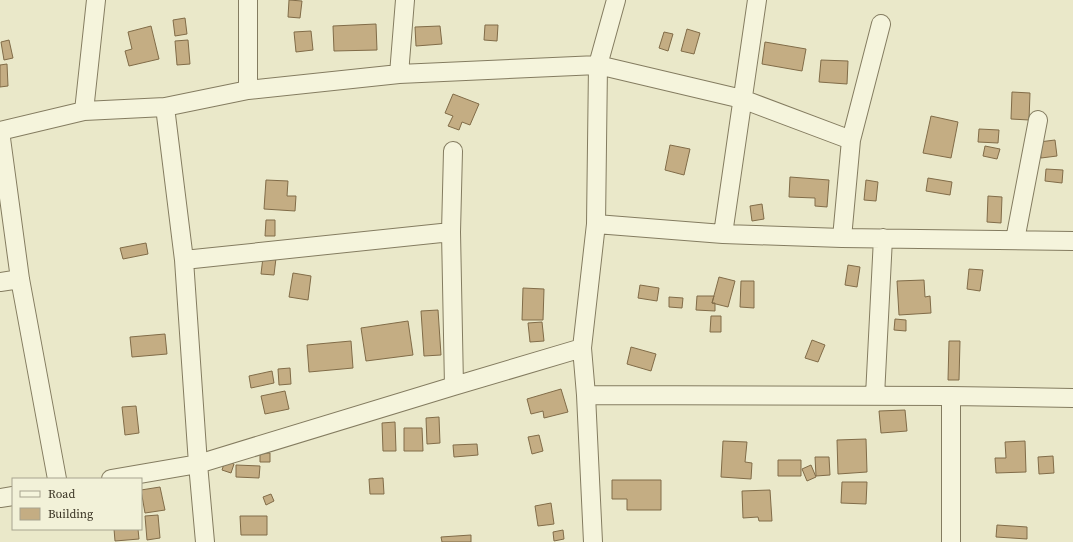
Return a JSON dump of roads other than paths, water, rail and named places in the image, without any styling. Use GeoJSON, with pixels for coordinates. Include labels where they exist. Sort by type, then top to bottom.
{"type":"FeatureCollection","features":[{"type":"Feature","properties":{"kind":"street"},"geometry":{"type":"LineString","coordinates":[[84,111],[96,0]]}},
{"type":"Feature","properties":{"kind":"street"},"geometry":{"type":"LineString","coordinates":[[248,0],[248,90]]}},
{"type":"Feature","properties":{"kind":"street"},"geometry":{"type":"LineString","coordinates":[[399,74],[405,0]]}},
{"type":"Feature","properties":{"kind":"street"},"geometry":{"type":"LineString","coordinates":[[593,542],[586,395],[582,348],[596,224],[598,65],[616,0]]}},
{"type":"Feature","properties":{"kind":"street"},"geometry":{"type":"LineString","coordinates":[[723,234],[757,0]]}},
{"type":"Feature","properties":{"kind":"street"},"geometry":{"type":"LineString","coordinates":[[842,238],[851,140],[881,24]]}},
{"type":"Feature","properties":{"kind":"street"},"geometry":{"type":"LineString","coordinates":[[57,478],[20,279],[0,131],[84,111],[165,107],[248,90],[399,74],[598,65],[742,99],[851,140]]}},
{"type":"Feature","properties":{"kind":"street"},"geometry":{"type":"LineString","coordinates":[[165,107],[184,260],[205,542]]}},
{"type":"Feature","properties":{"kind":"street"},"geometry":{"type":"LineString","coordinates":[[1015,240],[1038,120]]}},
{"type":"Feature","properties":{"kind":"street"},"geometry":{"type":"LineString","coordinates":[[453,151],[451,232],[454,386]]}},
{"type":"Feature","properties":{"kind":"street"},"geometry":{"type":"LineString","coordinates":[[596,224],[723,234],[842,238],[1073,241]]}},
{"type":"Feature","properties":{"kind":"street"},"geometry":{"type":"LineString","coordinates":[[184,260],[451,232]]}},
{"type":"Feature","properties":{"kind":"street"},"geometry":{"type":"LineString","coordinates":[[875,396],[883,238]]}},
{"type":"Feature","properties":{"kind":"street"},"geometry":{"type":"LineString","coordinates":[[0,282],[20,279]]}},
{"type":"Feature","properties":{"kind":"street"},"geometry":{"type":"LineString","coordinates":[[117,478],[198,464],[582,348]]}},
{"type":"Feature","properties":{"kind":"street"},"geometry":{"type":"LineString","coordinates":[[586,395],[950,396],[1073,398]]}},
{"type":"Feature","properties":{"kind":"street"},"geometry":{"type":"LineString","coordinates":[[950,396],[951,542]]}},
{"type":"Feature","properties":{"kind":"street"},"geometry":{"type":"LineString","coordinates":[[0,498],[12,496]]}}]}
